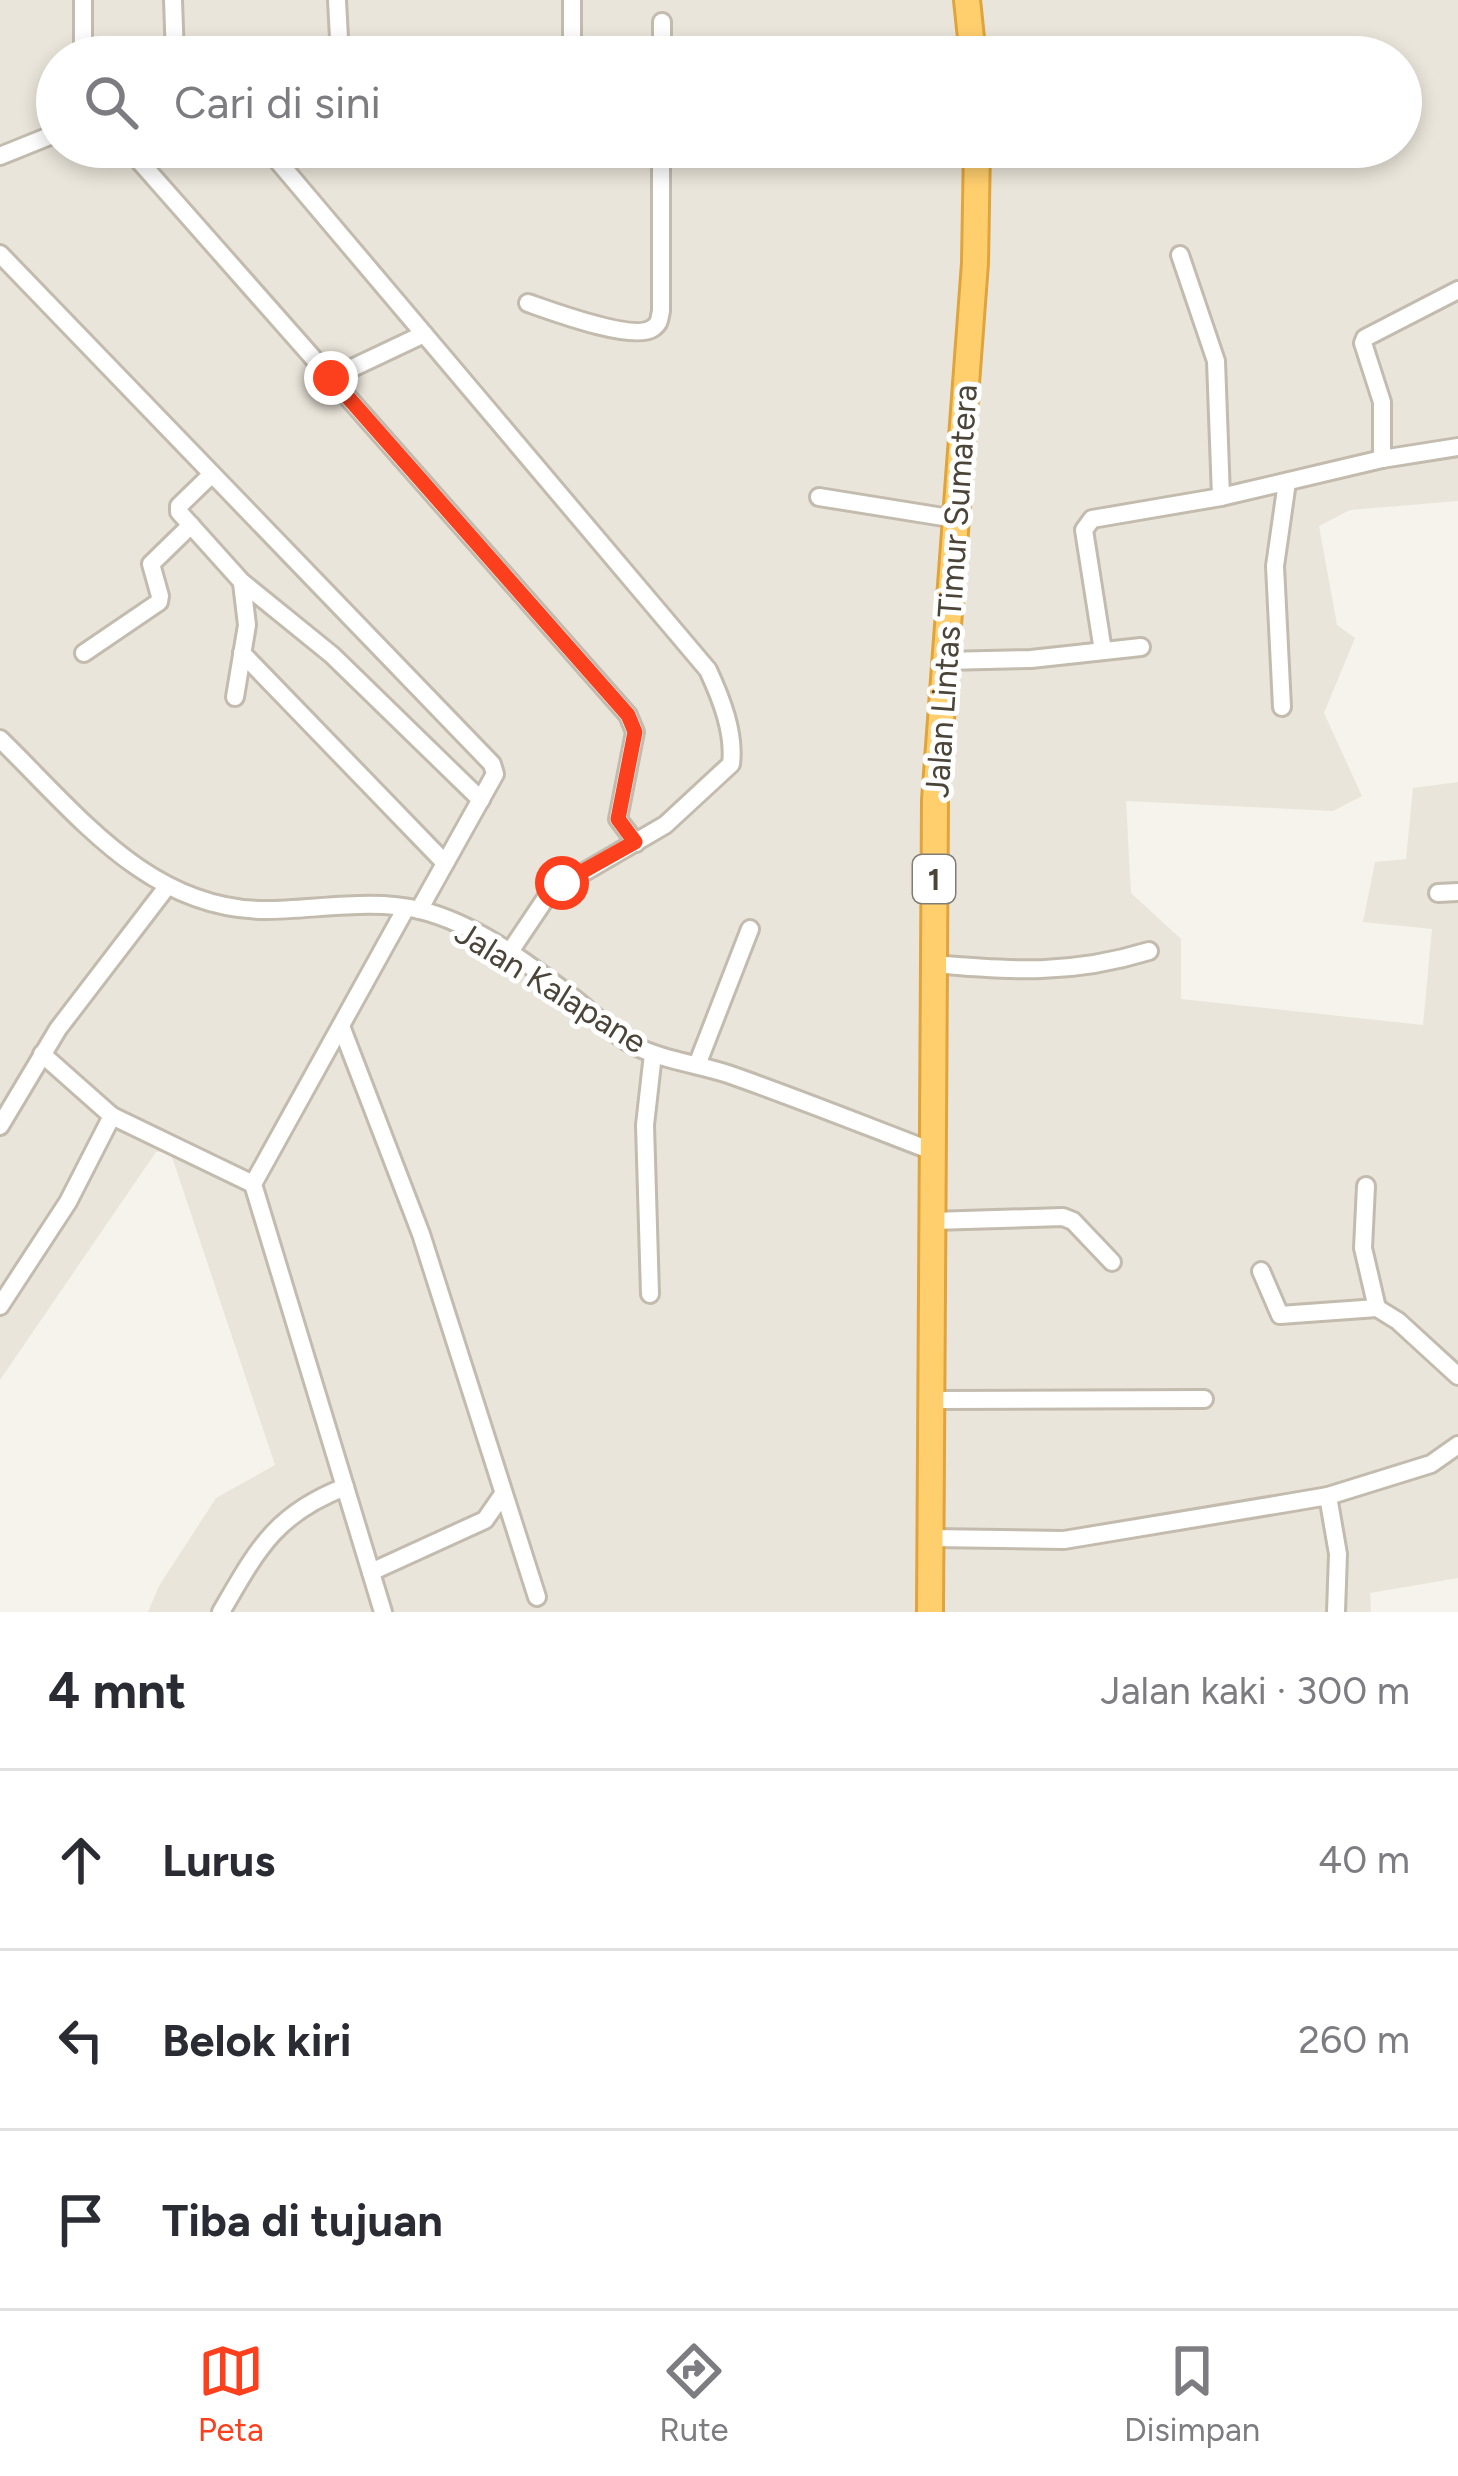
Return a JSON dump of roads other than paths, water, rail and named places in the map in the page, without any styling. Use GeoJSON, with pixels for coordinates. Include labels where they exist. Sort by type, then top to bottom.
{"type":"FeatureCollection","features":[{"type":"Feature","properties":{"kind":"highway"},"geometry":{"type":"LineString","coordinates":[[967,0],[971,36]]}},
{"type":"Feature","properties":{"kind":"highway","name":"Jalan Lintas Timur Sumatera"},"geometry":{"type":"LineString","coordinates":[[930,1612],[935,800],[975,262],[977,168]]}},
{"type":"Feature","properties":{"kind":"street"},"geometry":{"type":"LineString","coordinates":[[83,0],[83,36]]}},
{"type":"Feature","properties":{"kind":"street"},"geometry":{"type":"LineString","coordinates":[[173,0],[174,36]]}},
{"type":"Feature","properties":{"kind":"street"},"geometry":{"type":"LineString","coordinates":[[337,0],[339,36]]}},
{"type":"Feature","properties":{"kind":"street"},"geometry":{"type":"LineString","coordinates":[[572,0],[572,36]]}},
{"type":"Feature","properties":{"kind":"street"},"geometry":{"type":"LineString","coordinates":[[662,22],[662,36]]}},
{"type":"Feature","properties":{"kind":"street"},"geometry":{"type":"LineString","coordinates":[[0,156],[36,142]]}},
{"type":"Feature","properties":{"kind":"street"},"geometry":{"type":"LineString","coordinates":[[146,168],[628,715],[635,732],[618,819],[635,842]]}},
{"type":"Feature","properties":{"kind":"street"},"geometry":{"type":"LineString","coordinates":[[284,168],[707,670],[718,693],[733,749],[731,764],[665,825],[550,892],[509,952]]}},
{"type":"Feature","properties":{"kind":"street"},"geometry":{"type":"LineString","coordinates":[[528,303],[575,320],[635,332],[648,332],[657,325],[661,311],[661,168]]}},
{"type":"Feature","properties":{"kind":"street"},"geometry":{"type":"LineString","coordinates":[[0,254],[492,764],[495,774],[445,863],[341,1026],[253,1184],[383,1612]]}},
{"type":"Feature","properties":{"kind":"street"},"geometry":{"type":"LineString","coordinates":[[1180,255],[1216,361],[1221,497]]}},
{"type":"Feature","properties":{"kind":"street"},"geometry":{"type":"LineString","coordinates":[[1382,459],[1382,402],[1365,338],[1458,290]]}},
{"type":"Feature","properties":{"kind":"street"},"geometry":{"type":"LineString","coordinates":[[331,378],[424,334]]}},
{"type":"Feature","properties":{"kind":"street"},"geometry":{"type":"LineString","coordinates":[[1103,651],[1084,530],[1092,519],[1458,447]]}},
{"type":"Feature","properties":{"kind":"street"},"geometry":{"type":"LineString","coordinates":[[212,474],[178,508],[191,525],[242,582],[332,655],[481,800]]}},
{"type":"Feature","properties":{"kind":"street"},"geometry":{"type":"LineString","coordinates":[[1282,707],[1275,566],[1287,482]]}},
{"type":"Feature","properties":{"kind":"street"},"geometry":{"type":"LineString","coordinates":[[819,497],[956,519]]}},
{"type":"Feature","properties":{"kind":"street"},"geometry":{"type":"LineString","coordinates":[[84,653],[158,602],[151,564],[191,525]]}},
{"type":"Feature","properties":{"kind":"street"},"geometry":{"type":"LineString","coordinates":[[235,697],[247,625],[242,582]]}},
{"type":"Feature","properties":{"kind":"street"},"geometry":{"type":"LineString","coordinates":[[945,661],[1031,659],[1141,647]]}},
{"type":"Feature","properties":{"kind":"street"},"geometry":{"type":"LineString","coordinates":[[242,653],[445,863]]}},
{"type":"Feature","properties":{"kind":"street","name":"Jalan Kalapane"},"geometry":{"type":"LineString","coordinates":[[0,739],[108,845],[166,888],[205,905],[259,910],[413,909],[478,934],[509,952],[621,1037],[653,1054],[697,1065],[932,1150]]}},
{"type":"Feature","properties":{"kind":"street"},"geometry":{"type":"LineString","coordinates":[[0,1126],[42,1054],[166,888]]}},
{"type":"Feature","properties":{"kind":"street"},"geometry":{"type":"LineString","coordinates":[[1438,893],[1458,892]]}},
{"type":"Feature","properties":{"kind":"street"},"geometry":{"type":"LineString","coordinates":[[697,1065],[750,928]]}},
{"type":"Feature","properties":{"kind":"street"},"geometry":{"type":"LineString","coordinates":[[933,964],[1028,972],[1072,969],[1149,951]]}},
{"type":"Feature","properties":{"kind":"street"},"geometry":{"type":"LineString","coordinates":[[341,1026],[421,1234],[537,1597]]}},
{"type":"Feature","properties":{"kind":"street"},"geometry":{"type":"LineString","coordinates":[[42,1054],[112,1116],[253,1184]]}},
{"type":"Feature","properties":{"kind":"street"},"geometry":{"type":"LineString","coordinates":[[650,1294],[645,1125],[653,1054]]}},
{"type":"Feature","properties":{"kind":"street"},"geometry":{"type":"LineString","coordinates":[[0,1306],[68,1202],[112,1116]]}},
{"type":"Feature","properties":{"kind":"street"},"geometry":{"type":"LineString","coordinates":[[1366,1186],[1363,1248],[1377,1308]]}},
{"type":"Feature","properties":{"kind":"street"},"geometry":{"type":"LineString","coordinates":[[932,1221],[1064,1217],[1112,1262]]}},
{"type":"Feature","properties":{"kind":"street"},"geometry":{"type":"LineString","coordinates":[[1261,1270],[1280,1315],[1377,1308],[1458,1376]]}},
{"type":"Feature","properties":{"kind":"street"},"geometry":{"type":"LineString","coordinates":[[931,1400],[1204,1399]]}},
{"type":"Feature","properties":{"kind":"street"},"geometry":{"type":"LineString","coordinates":[[931,1538],[1064,1540],[1328,1496],[1431,1464],[1458,1445]]}},
{"type":"Feature","properties":{"kind":"street"},"geometry":{"type":"LineString","coordinates":[[221,1612],[246,1568],[292,1512],[345,1487]]}},
{"type":"Feature","properties":{"kind":"street"},"geometry":{"type":"LineString","coordinates":[[370,1572],[485,1520],[503,1494]]}},
{"type":"Feature","properties":{"kind":"street"},"geometry":{"type":"LineString","coordinates":[[1328,1496],[1338,1554],[1336,1612]]}}]}
